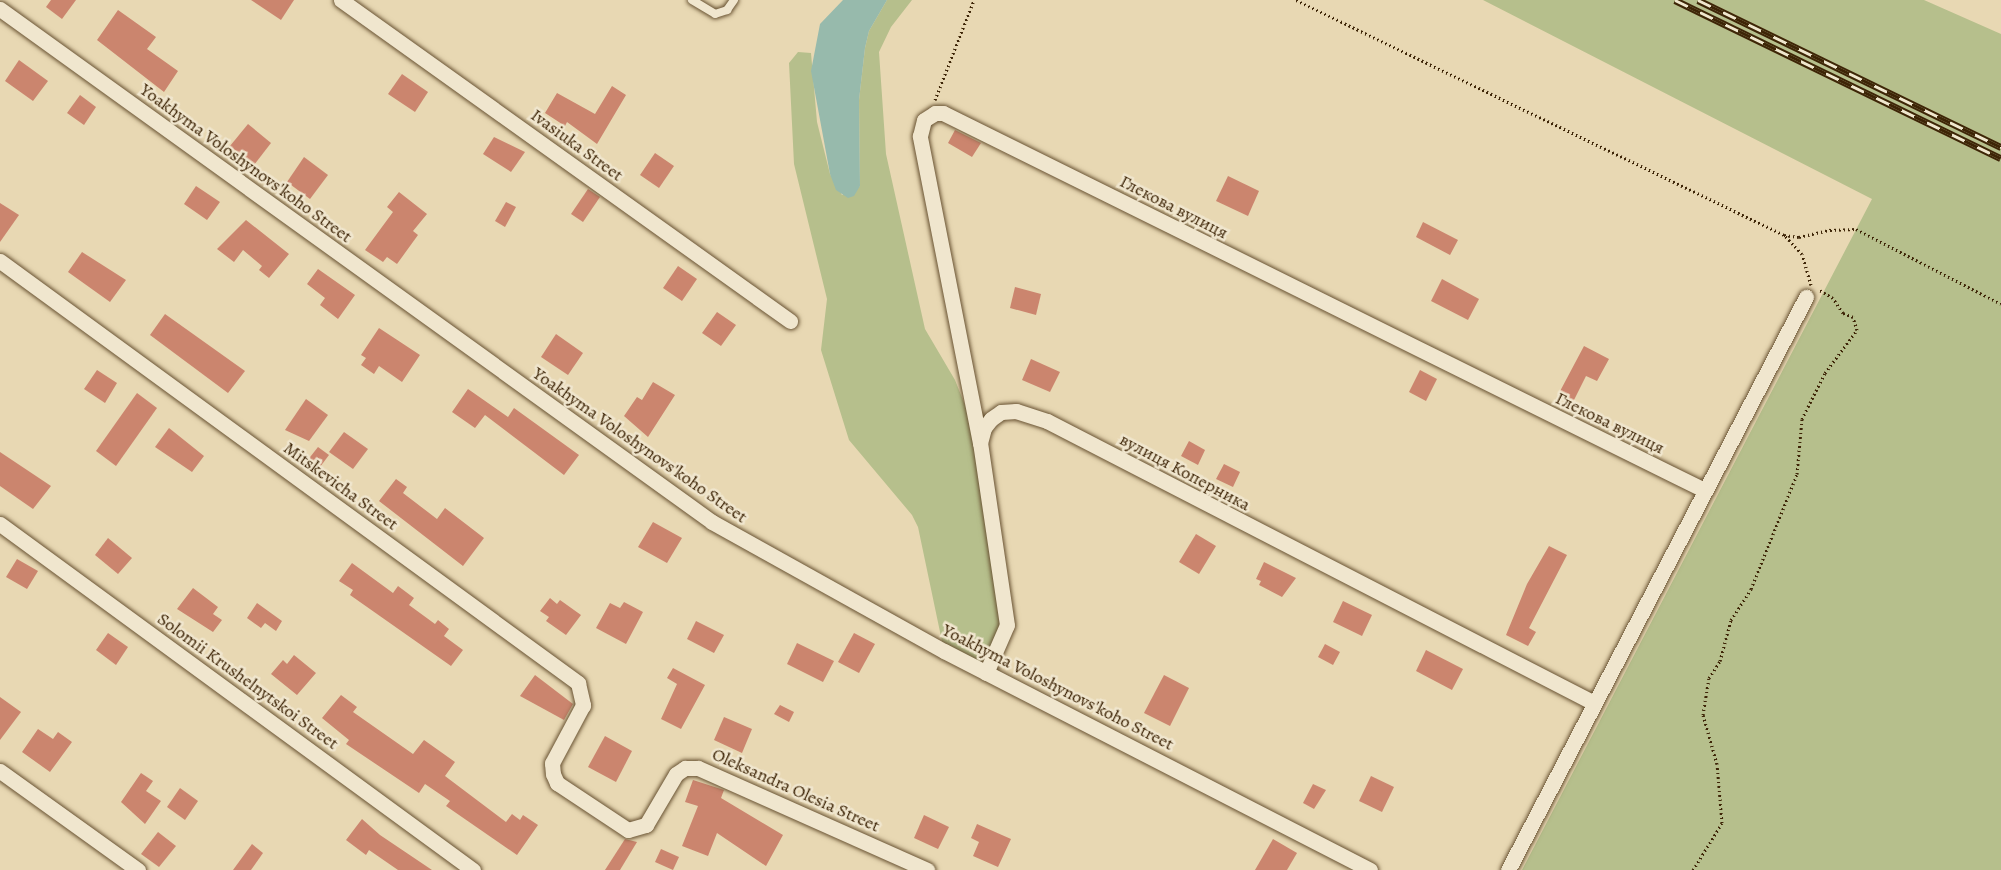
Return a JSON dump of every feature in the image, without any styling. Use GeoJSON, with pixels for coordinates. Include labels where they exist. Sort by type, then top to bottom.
{"type":"FeatureCollection","features":[{"type":"Feature","properties":{"kind":"street","name":"Ivasiuka Street"},"geometry":{"type":"LineString","coordinates":[[341,0],[789,321]]}},
{"type":"Feature","properties":{"kind":"street","name":"Yoakhyma Voloshynovs'koho Street"},"geometry":{"type":"LineString","coordinates":[[0,9],[667,492],[761,551],[986,672],[1370,870]]}},
{"type":"Feature","properties":{"kind":"street","name":"Глекова вулиця"},"geometry":{"type":"LineString","coordinates":[[929,115],[944,113],[1704,490]]}},
{"type":"Feature","properties":{"kind":"street"},"geometry":{"type":"LineString","coordinates":[[929,115],[920,136],[980,443],[1007,625],[986,672]]}},
{"type":"Feature","properties":{"kind":"street","name":"Mitskevicha Street"},"geometry":{"type":"LineString","coordinates":[[0,261],[578,683],[583,705],[552,764],[553,774]]}},
{"type":"Feature","properties":{"kind":"street"},"geometry":{"type":"LineString","coordinates":[[1508,870],[1809,290]]}},
{"type":"Feature","properties":{"kind":"street","name":"вулиця Коперника"},"geometry":{"type":"LineString","coordinates":[[980,443],[984,428],[996,415],[1016,411],[1032,414],[1594,703]]}},
{"type":"Feature","properties":{"kind":"street","name":"Solomii Krushelnytskoi Street"},"geometry":{"type":"LineString","coordinates":[[0,524],[474,870]]}},
{"type":"Feature","properties":{"kind":"street","name":"Oleksandra Olesia Street"},"geometry":{"type":"LineString","coordinates":[[553,774],[557,783],[628,830],[638,830],[646,825],[676,774],[685,768],[698,768],[927,870]]}},
{"type":"Feature","properties":{"kind":"street"},"geometry":{"type":"LineString","coordinates":[[0,771],[138,870]]}},
{"type":"Feature","properties":{"kind":"lane"},"geometry":{"type":"LineString","coordinates":[[692,0],[715,14],[727,10],[734,0]]}},
{"type":"Feature","properties":{"kind":"path"},"geometry":{"type":"LineString","coordinates":[[929,115],[974,0]]}},
{"type":"Feature","properties":{"kind":"path"},"geometry":{"type":"LineString","coordinates":[[1296,0],[1784,235],[1799,237],[1830,230],[1856,229],[2001,304]]}},
{"type":"Feature","properties":{"kind":"path"},"geometry":{"type":"LineString","coordinates":[[1693,870],[1722,823],[1717,764],[1703,715],[1709,678],[1720,661],[1731,620],[1751,589],[1797,474],[1802,418],[1826,373],[1857,330],[1853,317],[1843,313],[1833,298],[1809,290],[1802,254],[1784,235]]}},
{"type":"Feature","properties":{"kind":"green space"},"geometry":{"type":"Polygon","coordinates":[[[887,0],[912,0],[891,27],[879,52],[886,154],[925,329],[955,380],[980,443],[1007,625],[986,673],[944,651],[918,527],[912,515],[849,440],[821,350],[827,299],[794,164],[789,63],[798,52],[811,53],[817,122],[830,174],[842,195],[860,186],[859,100],[865,48],[869,31],[887,0]]]}},
{"type":"Feature","properties":{"kind":"green space"},"geometry":{"type":"Polygon","coordinates":[[[1483,0],[1924,0],[2001,34],[2001,870],[1522,870],[1872,199],[1483,0]]]}},
{"type":"Feature","properties":{"kind":"shaded area"},"geometry":{"type":"Polygon","coordinates":[[[843,0],[887,0],[869,31],[865,48],[859,100],[860,186],[854,196],[848,198],[836,190],[830,174],[811,71],[820,24],[843,0]]]}},
{"type":"Feature","properties":{"kind":"building"},"geometry":{"type":"Polygon","coordinates":[[[51,0],[76,0],[62,19],[46,7],[51,0]]]}},
{"type":"Feature","properties":{"kind":"building"},"geometry":{"type":"Polygon","coordinates":[[[251,0],[294,0],[281,20],[251,0]]]}},
{"type":"Feature","properties":{"kind":"building"},"geometry":{"type":"Polygon","coordinates":[[[118,10],[156,37],[147,49],[178,71],[164,92],[97,40],[118,10]]]}},
{"type":"Feature","properties":{"kind":"building"},"geometry":{"type":"Polygon","coordinates":[[[19,60],[48,81],[33,101],[5,81],[19,60]]]}},
{"type":"Feature","properties":{"kind":"building"},"geometry":{"type":"Polygon","coordinates":[[[402,74],[428,92],[415,112],[388,94],[402,74]]]}},
{"type":"Feature","properties":{"kind":"building"},"geometry":{"type":"Polygon","coordinates":[[[612,86],[626,95],[597,144],[567,122],[565,126],[545,113],[557,93],[595,114],[612,86]]]}},
{"type":"Feature","properties":{"kind":"building"},"geometry":{"type":"Polygon","coordinates":[[[80,95],[96,107],[84,125],[67,113],[80,95]]]}},
{"type":"Feature","properties":{"kind":"building"},"geometry":{"type":"Polygon","coordinates":[[[248,124],[271,143],[254,165],[230,146],[248,124]]]}},
{"type":"Feature","properties":{"kind":"building"},"geometry":{"type":"Polygon","coordinates":[[[955,130],[981,143],[972,157],[948,143],[955,130]]]}},
{"type":"Feature","properties":{"kind":"building"},"geometry":{"type":"Polygon","coordinates":[[[494,137],[525,152],[511,172],[483,154],[494,137]]]}},
{"type":"Feature","properties":{"kind":"building"},"geometry":{"type":"Polygon","coordinates":[[[655,153],[674,166],[659,188],[640,175],[655,153]]]}},
{"type":"Feature","properties":{"kind":"building"},"geometry":{"type":"Polygon","coordinates":[[[304,157],[328,175],[310,199],[287,182],[304,157]]]}},
{"type":"Feature","properties":{"kind":"building"},"geometry":{"type":"Polygon","coordinates":[[[1228,176],[1259,191],[1248,216],[1216,201],[1228,176]]]}},
{"type":"Feature","properties":{"kind":"building"},"geometry":{"type":"Polygon","coordinates":[[[196,186],[220,202],[207,220],[184,204],[196,186]]]}},
{"type":"Feature","properties":{"kind":"building"},"geometry":{"type":"Polygon","coordinates":[[[588,189],[600,197],[583,222],[571,214],[588,189]]]}},
{"type":"Feature","properties":{"kind":"building"},"geometry":{"type":"Polygon","coordinates":[[[399,192],[427,214],[413,231],[418,235],[397,264],[387,257],[383,262],[365,250],[393,212],[387,207],[399,192]]]}},
{"type":"Feature","properties":{"kind":"building"},"geometry":{"type":"Polygon","coordinates":[[[506,202],[516,207],[505,227],[495,221],[506,202]]]}},
{"type":"Feature","properties":{"kind":"building"},"geometry":{"type":"Polygon","coordinates":[[[0,203],[19,215],[0,242],[0,203]]]}},
{"type":"Feature","properties":{"kind":"building"},"geometry":{"type":"Polygon","coordinates":[[[246,220],[289,254],[269,278],[259,270],[262,266],[243,250],[234,262],[217,249],[246,220]]]}},
{"type":"Feature","properties":{"kind":"building"},"geometry":{"type":"Polygon","coordinates":[[[1423,222],[1458,240],[1450,255],[1416,237],[1423,222]]]}},
{"type":"Feature","properties":{"kind":"building"},"geometry":{"type":"Polygon","coordinates":[[[82,252],[126,280],[110,302],[68,272],[82,252]]]}},
{"type":"Feature","properties":{"kind":"building"},"geometry":{"type":"Polygon","coordinates":[[[678,266],[697,279],[682,301],[663,288],[678,266]]]}},
{"type":"Feature","properties":{"kind":"building"},"geometry":{"type":"Polygon","coordinates":[[[318,269],[355,295],[338,319],[320,305],[325,298],[307,284],[318,269]]]}},
{"type":"Feature","properties":{"kind":"building"},"geometry":{"type":"Polygon","coordinates":[[[1442,279],[1479,299],[1468,320],[1431,301],[1442,279]]]}},
{"type":"Feature","properties":{"kind":"building"},"geometry":{"type":"Polygon","coordinates":[[[1015,287],[1041,294],[1036,315],[1010,308],[1015,287]]]}},
{"type":"Feature","properties":{"kind":"building"},"geometry":{"type":"Polygon","coordinates":[[[717,312],[736,325],[721,346],[702,333],[717,312]]]}},
{"type":"Feature","properties":{"kind":"building"},"geometry":{"type":"Polygon","coordinates":[[[165,314],[245,371],[228,393],[150,335],[165,314]]]}},
{"type":"Feature","properties":{"kind":"building"},"geometry":{"type":"Polygon","coordinates":[[[379,328],[420,355],[402,382],[379,366],[374,374],[361,365],[366,358],[361,355],[379,328]]]}},
{"type":"Feature","properties":{"kind":"building"},"geometry":{"type":"Polygon","coordinates":[[[556,334],[583,353],[568,375],[541,357],[556,334]]]}},
{"type":"Feature","properties":{"kind":"building"},"geometry":{"type":"Polygon","coordinates":[[[1584,346],[1609,359],[1597,381],[1586,376],[1573,402],[1558,395],[1584,346]]]}},
{"type":"Feature","properties":{"kind":"building"},"geometry":{"type":"Polygon","coordinates":[[[1031,359],[1060,372],[1050,392],[1022,380],[1031,359]]]}},
{"type":"Feature","properties":{"kind":"building"},"geometry":{"type":"Polygon","coordinates":[[[97,370],[117,383],[105,403],[84,389],[97,370]]]}},
{"type":"Feature","properties":{"kind":"building"},"geometry":{"type":"Polygon","coordinates":[[[1420,370],[1437,379],[1426,401],[1409,392],[1420,370]]]}},
{"type":"Feature","properties":{"kind":"building"},"geometry":{"type":"Polygon","coordinates":[[[653,382],[675,395],[648,437],[624,416],[637,397],[642,400],[653,382]]]}},
{"type":"Feature","properties":{"kind":"building"},"geometry":{"type":"Polygon","coordinates":[[[468,389],[508,417],[514,408],[579,455],[564,475],[485,415],[475,428],[452,412],[468,389]]]}},
{"type":"Feature","properties":{"kind":"building"},"geometry":{"type":"Polygon","coordinates":[[[137,393],[157,408],[116,466],[96,451],[137,393]]]}},
{"type":"Feature","properties":{"kind":"building"},"geometry":{"type":"Polygon","coordinates":[[[306,399],[328,415],[309,441],[285,430],[306,399]]]}},
{"type":"Feature","properties":{"kind":"building"},"geometry":{"type":"Polygon","coordinates":[[[169,428],[204,456],[192,472],[155,447],[169,428]]]}},
{"type":"Feature","properties":{"kind":"building"},"geometry":{"type":"Polygon","coordinates":[[[344,432],[368,449],[353,469],[329,452],[344,432]]]}},
{"type":"Feature","properties":{"kind":"building"},"geometry":{"type":"Polygon","coordinates":[[[1189,441],[1205,450],[1198,465],[1181,456],[1189,441]]]}},
{"type":"Feature","properties":{"kind":"building"},"geometry":{"type":"Polygon","coordinates":[[[318,447],[329,455],[314,475],[303,466],[318,447]]]}},
{"type":"Feature","properties":{"kind":"building"},"geometry":{"type":"Polygon","coordinates":[[[0,452],[51,486],[33,509],[0,486],[0,452]]]}},
{"type":"Feature","properties":{"kind":"building"},"geometry":{"type":"Polygon","coordinates":[[[1224,464],[1240,472],[1233,487],[1216,479],[1224,464]]]}},
{"type":"Feature","properties":{"kind":"building"},"geometry":{"type":"Polygon","coordinates":[[[396,479],[407,487],[403,493],[437,519],[445,508],[484,538],[463,566],[379,501],[396,479]]]}},
{"type":"Feature","properties":{"kind":"building"},"geometry":{"type":"Polygon","coordinates":[[[653,522],[682,538],[667,563],[638,547],[653,522]]]}},
{"type":"Feature","properties":{"kind":"building"},"geometry":{"type":"Polygon","coordinates":[[[1196,534],[1216,546],[1199,574],[1179,562],[1196,534]]]}},
{"type":"Feature","properties":{"kind":"building"},"geometry":{"type":"Polygon","coordinates":[[[108,538],[132,558],[118,574],[95,555],[108,538]]]}},
{"type":"Feature","properties":{"kind":"building"},"geometry":{"type":"Polygon","coordinates":[[[1549,546],[1567,555],[1529,628],[1536,632],[1528,646],[1506,635],[1527,584],[1549,546]]]}},
{"type":"Feature","properties":{"kind":"building"},"geometry":{"type":"Polygon","coordinates":[[[17,559],[38,571],[27,589],[6,577],[17,559]]]}},
{"type":"Feature","properties":{"kind":"building"},"geometry":{"type":"Polygon","coordinates":[[[1264,562],[1296,578],[1282,597],[1259,585],[1261,581],[1256,579],[1264,562]]]}},
{"type":"Feature","properties":{"kind":"building"},"geometry":{"type":"Polygon","coordinates":[[[352,563],[393,593],[398,586],[414,598],[409,605],[435,624],[438,620],[449,629],[444,636],[463,650],[451,666],[350,595],[353,590],[339,581],[352,563]]]}},
{"type":"Feature","properties":{"kind":"building"},"geometry":{"type":"Polygon","coordinates":[[[193,588],[218,607],[213,614],[222,620],[213,632],[177,609],[193,588]]]}},
{"type":"Feature","properties":{"kind":"building"},"geometry":{"type":"Polygon","coordinates":[[[550,598],[557,604],[560,600],[581,615],[566,635],[546,621],[549,617],[540,611],[550,598]]]}},
{"type":"Feature","properties":{"kind":"building"},"geometry":{"type":"Polygon","coordinates":[[[1343,601],[1372,615],[1362,636],[1333,622],[1343,601]]]}},
{"type":"Feature","properties":{"kind":"building"},"geometry":{"type":"Polygon","coordinates":[[[624,602],[643,612],[626,644],[596,628],[610,603],[620,608],[624,602]]]}},
{"type":"Feature","properties":{"kind":"building"},"geometry":{"type":"Polygon","coordinates":[[[257,603],[282,621],[276,631],[265,623],[261,628],[247,618],[257,603]]]}},
{"type":"Feature","properties":{"kind":"building"},"geometry":{"type":"Polygon","coordinates":[[[696,621],[724,635],[714,653],[687,639],[696,621]]]}},
{"type":"Feature","properties":{"kind":"building"},"geometry":{"type":"Polygon","coordinates":[[[108,633],[128,647],[116,665],[96,650],[108,633]]]}},
{"type":"Feature","properties":{"kind":"building"},"geometry":{"type":"Polygon","coordinates":[[[854,633],[875,644],[859,673],[838,662],[854,633]]]}},
{"type":"Feature","properties":{"kind":"building"},"geometry":{"type":"Polygon","coordinates":[[[797,643],[834,661],[823,682],[787,664],[797,643]]]}},
{"type":"Feature","properties":{"kind":"building"},"geometry":{"type":"Polygon","coordinates":[[[1325,644],[1340,652],[1333,665],[1318,657],[1325,644]]]}},
{"type":"Feature","properties":{"kind":"building"},"geometry":{"type":"Polygon","coordinates":[[[1426,650],[1463,669],[1452,690],[1416,671],[1426,650]]]}},
{"type":"Feature","properties":{"kind":"building"},"geometry":{"type":"Polygon","coordinates":[[[294,655],[316,673],[297,695],[271,674],[283,660],[287,664],[294,655]]]}},
{"type":"Feature","properties":{"kind":"building"},"geometry":{"type":"Polygon","coordinates":[[[673,668],[705,685],[681,729],[661,719],[677,684],[667,678],[673,668]]]}},
{"type":"Feature","properties":{"kind":"building"},"geometry":{"type":"Polygon","coordinates":[[[535,675],[573,704],[564,720],[520,696],[535,675]]]}},
{"type":"Feature","properties":{"kind":"building"},"geometry":{"type":"Polygon","coordinates":[[[1164,675],[1189,688],[1170,726],[1144,713],[1164,675]]]}},
{"type":"Feature","properties":{"kind":"building"},"geometry":{"type":"Polygon","coordinates":[[[341,695],[357,707],[353,712],[413,754],[424,740],[455,762],[445,776],[506,822],[512,814],[520,820],[523,815],[538,825],[517,855],[446,806],[450,801],[425,784],[419,793],[346,744],[349,740],[322,718],[341,695]]]}},
{"type":"Feature","properties":{"kind":"building"},"geometry":{"type":"Polygon","coordinates":[[[0,697],[21,712],[0,740],[0,697]]]}},
{"type":"Feature","properties":{"kind":"building"},"geometry":{"type":"Polygon","coordinates":[[[780,705],[794,712],[789,722],[774,714],[780,705]]]}},
{"type":"Feature","properties":{"kind":"building"},"geometry":{"type":"Polygon","coordinates":[[[724,717],[752,729],[742,753],[714,740],[724,717]]]}},
{"type":"Feature","properties":{"kind":"building"},"geometry":{"type":"Polygon","coordinates":[[[38,729],[53,739],[58,732],[72,742],[50,772],[22,752],[38,729]]]}},
{"type":"Feature","properties":{"kind":"building"},"geometry":{"type":"Polygon","coordinates":[[[605,736],[632,751],[616,782],[588,767],[605,736]]]}},
{"type":"Feature","properties":{"kind":"building"},"geometry":{"type":"Polygon","coordinates":[[[141,773],[153,781],[146,791],[161,801],[145,824],[121,802],[141,773]]]}},
{"type":"Feature","properties":{"kind":"building"},"geometry":{"type":"Polygon","coordinates":[[[1371,776],[1394,787],[1382,812],[1359,801],[1371,776]]]}},
{"type":"Feature","properties":{"kind":"building"},"geometry":{"type":"Polygon","coordinates":[[[693,780],[724,790],[721,798],[783,835],[766,866],[717,833],[708,856],[682,846],[698,806],[685,802],[693,780]]]}},
{"type":"Feature","properties":{"kind":"building"},"geometry":{"type":"Polygon","coordinates":[[[1313,784],[1326,790],[1314,809],[1303,803],[1313,784]]]}},
{"type":"Feature","properties":{"kind":"building"},"geometry":{"type":"Polygon","coordinates":[[[180,788],[198,801],[185,820],[167,807],[180,788]]]}},
{"type":"Feature","properties":{"kind":"building"},"geometry":{"type":"Polygon","coordinates":[[[924,815],[949,827],[938,849],[914,838],[924,815]]]}},
{"type":"Feature","properties":{"kind":"building"},"geometry":{"type":"Polygon","coordinates":[[[362,819],[380,835],[432,870],[398,870],[369,850],[366,855],[346,840],[362,819]]]}},
{"type":"Feature","properties":{"kind":"building"},"geometry":{"type":"Polygon","coordinates":[[[977,824],[1011,839],[998,867],[973,856],[979,842],[971,838],[977,824]]]}},
{"type":"Feature","properties":{"kind":"building"},"geometry":{"type":"Polygon","coordinates":[[[158,832],[176,846],[159,867],[141,854],[158,832]]]}},
{"type":"Feature","properties":{"kind":"building"},"geometry":{"type":"Polygon","coordinates":[[[625,839],[637,842],[620,870],[605,870],[625,839]]]}},
{"type":"Feature","properties":{"kind":"building"},"geometry":{"type":"Polygon","coordinates":[[[1273,839],[1297,853],[1287,870],[1255,870],[1273,839]]]}},
{"type":"Feature","properties":{"kind":"building"},"geometry":{"type":"Polygon","coordinates":[[[252,844],[263,853],[251,870],[233,870],[252,844]]]}},
{"type":"Feature","properties":{"kind":"building"},"geometry":{"type":"Polygon","coordinates":[[[661,849],[679,857],[673,870],[655,862],[661,849]]]}},
{"type":"Feature","properties":{"kind":"railway"},"geometry":{"type":"LineString","coordinates":[[1675,0],[2001,158]]}},
{"type":"Feature","properties":{"kind":"railway"},"geometry":{"type":"LineString","coordinates":[[1698,0],[2001,147]]}}]}
